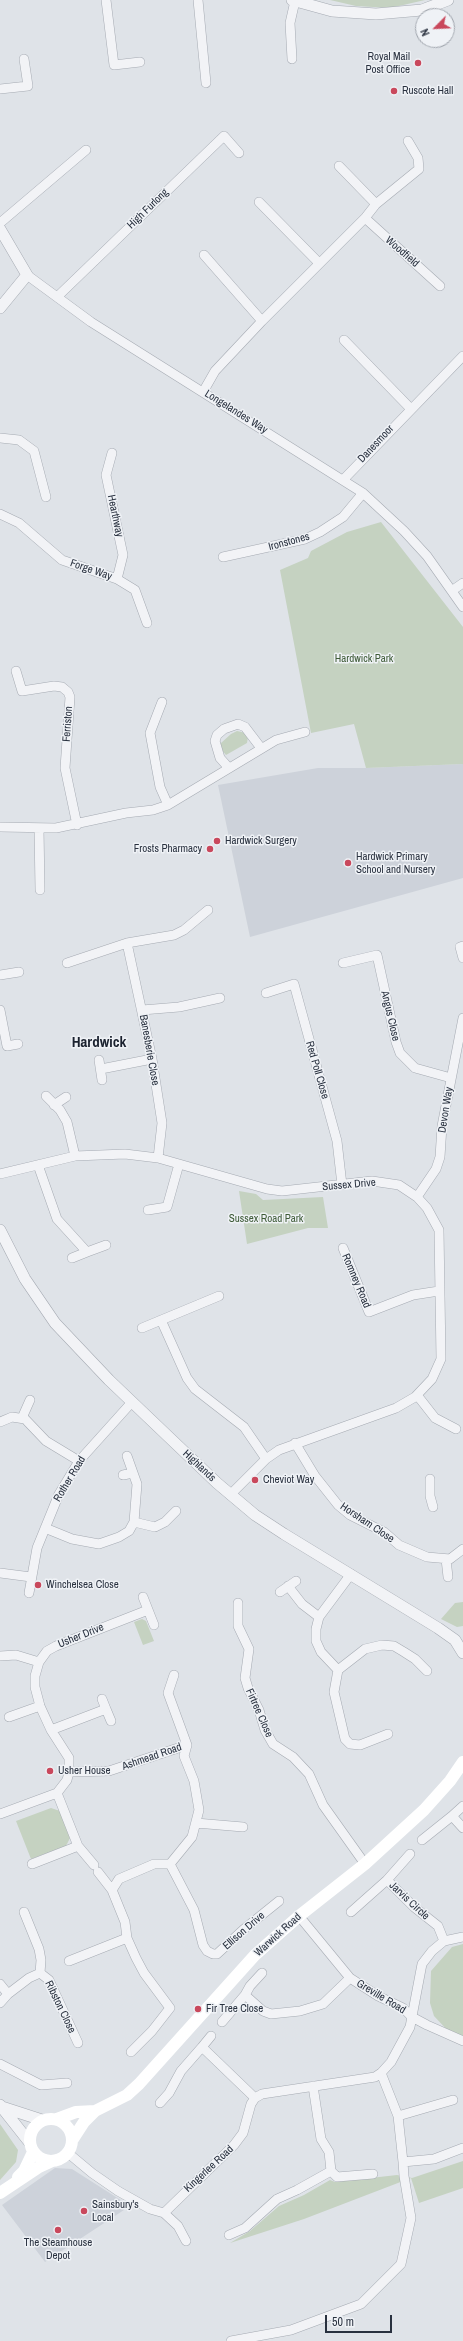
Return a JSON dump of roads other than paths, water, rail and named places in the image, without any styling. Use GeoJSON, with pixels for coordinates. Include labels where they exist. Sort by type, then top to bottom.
{"type":"FeatureCollection","features":[{"type":"Feature","properties":{"kind":"main road","name":"Warwick Road"},"geometry":{"type":"LineString","coordinates":[[73,2138],[84,2122],[95,2111],[126,2095],[139,2084],[232,1980],[299,1916],[365,1864],[424,1810],[450,1781],[463,1762]]}},
{"type":"Feature","properties":{"kind":"main road","name":"Warwick Road"},"geometry":{"type":"LineString","coordinates":[[57,2119],[76,2112],[95,2111]]}},
{"type":"Feature","properties":{"kind":"main road"},"geometry":{"type":"LineString","coordinates":[[0,2193],[24,2171],[32,2147],[32,2130],[42,2120],[57,2119],[68,2126],[73,2138],[68,2153],[58,2160],[52,2161],[11,2184]]}},
{"type":"Feature","properties":{"kind":"main road"},"geometry":{"type":"LineString","coordinates":[[32,2147],[39,2158],[52,2161]]}},
{"type":"Feature","properties":{"kind":"street"},"geometry":{"type":"LineString","coordinates":[[106,0],[114,65],[140,62]]}},
{"type":"Feature","properties":{"kind":"street"},"geometry":{"type":"LineString","coordinates":[[198,0],[207,77],[201,0]]}},
{"type":"Feature","properties":{"kind":"street"},"geometry":{"type":"LineString","coordinates":[[292,60],[290,24],[293,0],[332,11],[376,14],[422,10],[448,0]]}},
{"type":"Feature","properties":{"kind":"street"},"geometry":{"type":"LineString","coordinates":[[0,89],[28,86],[24,59]]}},
{"type":"Feature","properties":{"kind":"street","name":"High Furlong"},"geometry":{"type":"LineString","coordinates":[[56,297],[224,136],[239,153]]}},
{"type":"Feature","properties":{"kind":"street"},"geometry":{"type":"LineString","coordinates":[[203,392],[215,371],[262,321],[365,218],[376,204],[419,169],[418,158],[408,141]]}},
{"type":"Feature","properties":{"kind":"street"},"geometry":{"type":"LineString","coordinates":[[0,223],[86,150]]}},
{"type":"Feature","properties":{"kind":"street"},"geometry":{"type":"LineString","coordinates":[[339,166],[376,204]]}},
{"type":"Feature","properties":{"kind":"street"},"geometry":{"type":"LineString","coordinates":[[259,202],[319,264]]}},
{"type":"Feature","properties":{"kind":"street","name":"Woodfield"},"geometry":{"type":"LineString","coordinates":[[365,218],[440,286]]}},
{"type":"Feature","properties":{"kind":"street","name":"Longelandes Way"},"geometry":{"type":"LineString","coordinates":[[0,229],[27,275],[56,297],[91,322],[363,493],[404,531],[453,590],[463,607]]}},
{"type":"Feature","properties":{"kind":"street"},"geometry":{"type":"LineString","coordinates":[[204,256],[262,321]]}},
{"type":"Feature","properties":{"kind":"street"},"geometry":{"type":"LineString","coordinates":[[0,308],[27,275]]}},
{"type":"Feature","properties":{"kind":"street"},"geometry":{"type":"LineString","coordinates":[[344,340],[410,408]]}},
{"type":"Feature","properties":{"kind":"street","name":"Danesmoor"},"geometry":{"type":"LineString","coordinates":[[342,480],[410,408],[463,356]]}},
{"type":"Feature","properties":{"kind":"street"},"geometry":{"type":"LineString","coordinates":[[0,438],[19,440],[34,451],[46,497]]}},
{"type":"Feature","properties":{"kind":"street","name":"Hearthway"},"geometry":{"type":"LineString","coordinates":[[112,453],[106,476],[123,555],[118,579]]}},
{"type":"Feature","properties":{"kind":"street","name":"Ironstones"},"geometry":{"type":"LineString","coordinates":[[223,557],[305,539],[343,517],[363,493]]}},
{"type":"Feature","properties":{"kind":"street","name":"Forge Way"},"geometry":{"type":"LineString","coordinates":[[0,514],[18,523],[62,560],[118,579],[135,590],[147,623]]}},
{"type":"Feature","properties":{"kind":"street"},"geometry":{"type":"LineString","coordinates":[[453,590],[463,583]]}},
{"type":"Feature","properties":{"kind":"street","name":"Ferriston"},"geometry":{"type":"LineString","coordinates":[[16,671],[22,691],[54,686],[62,687],[70,696],[65,768],[77,825]]}},
{"type":"Feature","properties":{"kind":"street"},"geometry":{"type":"LineString","coordinates":[[162,702],[150,733],[160,786],[168,805]]}},
{"type":"Feature","properties":{"kind":"street"},"geometry":{"type":"LineString","coordinates":[[228,767],[220,758],[215,741],[217,735],[224,729],[238,724],[245,727],[261,748]]}},
{"type":"Feature","properties":{"kind":"street"},"geometry":{"type":"LineString","coordinates":[[0,827],[56,828],[77,825],[126,813],[154,810],[168,805],[228,767],[276,740],[305,732]]}},
{"type":"Feature","properties":{"kind":"street"},"geometry":{"type":"LineString","coordinates":[[39,828],[40,890]]}},
{"type":"Feature","properties":{"kind":"street"},"geometry":{"type":"LineString","coordinates":[[67,963],[127,943],[174,935],[184,930],[208,910]]}},
{"type":"Feature","properties":{"kind":"street","name":"Banesberie Close"},"geometry":{"type":"LineString","coordinates":[[127,943],[152,1059],[162,1122],[158,1158]]}},
{"type":"Feature","properties":{"kind":"street"},"geometry":{"type":"LineString","coordinates":[[463,946],[460,947],[463,958]]}},
{"type":"Feature","properties":{"kind":"street","name":"Angus Close"},"geometry":{"type":"LineString","coordinates":[[343,963],[377,955],[400,1054],[415,1068],[451,1078]]}},
{"type":"Feature","properties":{"kind":"street"},"geometry":{"type":"LineString","coordinates":[[0,975],[19,972]]}},
{"type":"Feature","properties":{"kind":"street","name":"Red Poll Close"},"geometry":{"type":"LineString","coordinates":[[266,993],[294,984],[337,1141],[342,1186]]}},
{"type":"Feature","properties":{"kind":"street"},"geometry":{"type":"LineString","coordinates":[[142,1010],[179,1006],[220,998]]}},
{"type":"Feature","properties":{"kind":"street"},"geometry":{"type":"LineString","coordinates":[[0,1010],[7,1046],[18,1044]]}},
{"type":"Feature","properties":{"kind":"street","name":"Devon Way"},"geometry":{"type":"LineString","coordinates":[[417,1196],[436,1169],[440,1157],[442,1126],[463,1018]]}},
{"type":"Feature","properties":{"kind":"street"},"geometry":{"type":"LineString","coordinates":[[102,1080],[100,1064],[152,1059]]}},
{"type":"Feature","properties":{"kind":"street"},"geometry":{"type":"LineString","coordinates":[[46,1096],[67,1122],[75,1156]]}},
{"type":"Feature","properties":{"kind":"street"},"geometry":{"type":"LineString","coordinates":[[54,1105],[66,1096]]}},
{"type":"Feature","properties":{"kind":"street","name":"Sussex Drive"},"geometry":{"type":"LineString","coordinates":[[0,1174],[75,1156],[125,1154],[158,1158],[254,1185],[282,1191],[342,1186],[372,1181],[399,1185],[417,1196],[433,1216],[439,1230],[441,1359],[432,1379],[417,1395],[396,1408],[295,1443],[266,1459],[230,1495]]}},
{"type":"Feature","properties":{"kind":"street"},"geometry":{"type":"LineString","coordinates":[[148,1210],[167,1207],[178,1164]]}},
{"type":"Feature","properties":{"kind":"street"},"geometry":{"type":"LineString","coordinates":[[38,1165],[57,1219],[87,1252]]}},
{"type":"Feature","properties":{"kind":"street","name":"Highlands"},"geometry":{"type":"LineString","coordinates":[[0,1230],[25,1279],[55,1323],[132,1402],[230,1495],[284,1534],[459,1641],[463,1653]]}},
{"type":"Feature","properties":{"kind":"street"},"geometry":{"type":"LineString","coordinates":[[72,1258],[106,1245]]}},
{"type":"Feature","properties":{"kind":"street","name":"Romney Road"},"geometry":{"type":"LineString","coordinates":[[343,1248],[370,1312],[413,1294],[439,1291]]}},
{"type":"Feature","properties":{"kind":"street"},"geometry":{"type":"LineString","coordinates":[[142,1328],[219,1296]]}},
{"type":"Feature","properties":{"kind":"street"},"geometry":{"type":"LineString","coordinates":[[161,1320],[187,1378],[195,1388],[244,1427],[266,1459]]}},
{"type":"Feature","properties":{"kind":"street"},"geometry":{"type":"LineString","coordinates":[[417,1395],[435,1418],[456,1429]]}},
{"type":"Feature","properties":{"kind":"street"},"geometry":{"type":"LineString","coordinates":[[22,1418],[30,1400]]}},
{"type":"Feature","properties":{"kind":"street","name":"Rother Road"},"geometry":{"type":"LineString","coordinates":[[29,1593],[37,1548],[59,1494],[79,1461],[132,1402]]}},
{"type":"Feature","properties":{"kind":"street"},"geometry":{"type":"LineString","coordinates":[[0,1422],[12,1417],[22,1418],[46,1441],[79,1461]]}},
{"type":"Feature","properties":{"kind":"street","name":"Horsham Close"},"geometry":{"type":"LineString","coordinates":[[295,1443],[315,1476],[338,1505],[350,1515],[384,1532],[399,1545],[415,1553],[446,1559]]}},
{"type":"Feature","properties":{"kind":"street"},"geometry":{"type":"LineString","coordinates":[[45,1528],[72,1539],[99,1544],[111,1541],[129,1531],[134,1522],[137,1484],[127,1456]]}},
{"type":"Feature","properties":{"kind":"street"},"geometry":{"type":"LineString","coordinates":[[123,1475],[133,1473]]}},
{"type":"Feature","properties":{"kind":"street"},"geometry":{"type":"LineString","coordinates":[[430,1479],[430,1496],[433,1507]]}},
{"type":"Feature","properties":{"kind":"street"},"geometry":{"type":"LineString","coordinates":[[134,1522],[154,1527],[165,1522],[176,1511]]}},
{"type":"Feature","properties":{"kind":"street"},"geometry":{"type":"LineString","coordinates":[[448,1577],[446,1559],[463,1549]]}},
{"type":"Feature","properties":{"kind":"street"},"geometry":{"type":"LineString","coordinates":[[0,1572],[31,1577]]}},
{"type":"Feature","properties":{"kind":"street"},"geometry":{"type":"LineString","coordinates":[[338,1670],[329,1663],[321,1652],[316,1641],[316,1629],[319,1617],[351,1574]]}},
{"type":"Feature","properties":{"kind":"street"},"geometry":{"type":"LineString","coordinates":[[280,1592],[292,1584],[302,1604],[319,1617]]}},
{"type":"Feature","properties":{"kind":"street"},"geometry":{"type":"LineString","coordinates":[[143,1597],[154,1625]]}},
{"type":"Feature","properties":{"kind":"street","name":"Firtree Close"},"geometry":{"type":"LineString","coordinates":[[238,1603],[238,1626],[249,1649],[245,1678],[248,1688],[259,1710],[265,1730],[274,1744],[293,1757],[309,1774],[323,1805],[365,1864]]}},
{"type":"Feature","properties":{"kind":"street","name":"Usher Drive"},"geometry":{"type":"LineString","coordinates":[[39,1662],[48,1651],[56,1646],[148,1610]]}},
{"type":"Feature","properties":{"kind":"street"},"geometry":{"type":"LineString","coordinates":[[388,1734],[366,1745],[350,1744],[345,1739],[334,1692],[338,1670],[365,1649],[382,1645],[394,1646],[415,1659],[427,1671]]}},
{"type":"Feature","properties":{"kind":"street"},"geometry":{"type":"LineString","coordinates":[[0,1656],[16,1655],[39,1662],[35,1676],[35,1687],[40,1706],[51,1730],[69,1758],[70,1772],[67,1780],[57,1794],[0,1814]]}},
{"type":"Feature","properties":{"kind":"street","name":"Ashmead Road"},"geometry":{"type":"LineString","coordinates":[[170,1864],[192,1837],[199,1810],[198,1796],[184,1756],[187,1745],[168,1692],[174,1675]]}},
{"type":"Feature","properties":{"kind":"street"},"geometry":{"type":"LineString","coordinates":[[102,1699],[111,1721]]}},
{"type":"Feature","properties":{"kind":"street"},"geometry":{"type":"LineString","coordinates":[[9,1717],[40,1706]]}},
{"type":"Feature","properties":{"kind":"street"},"geometry":{"type":"LineString","coordinates":[[51,1730],[106,1709]]}},
{"type":"Feature","properties":{"kind":"street","name":"Ashmead Road"},"geometry":{"type":"LineString","coordinates":[[70,1772],[109,1771],[187,1745]]}},
{"type":"Feature","properties":{"kind":"street"},"geometry":{"type":"LineString","coordinates":[[57,1794],[78,1846],[112,1890],[125,1922],[127,1938],[144,1973],[170,2008],[152,2031],[131,2052]]}},
{"type":"Feature","properties":{"kind":"street"},"geometry":{"type":"LineString","coordinates":[[422,1840],[463,1806]]}},
{"type":"Feature","properties":{"kind":"street"},"geometry":{"type":"LineString","coordinates":[[452,1816],[463,1828]]}},
{"type":"Feature","properties":{"kind":"street"},"geometry":{"type":"LineString","coordinates":[[196,1823],[243,1827]]}},
{"type":"Feature","properties":{"kind":"street"},"geometry":{"type":"LineString","coordinates":[[32,1864],[78,1846]]}},
{"type":"Feature","properties":{"kind":"street"},"geometry":{"type":"LineString","coordinates":[[387,1880],[410,1854]]}},
{"type":"Feature","properties":{"kind":"street"},"geometry":{"type":"LineString","coordinates":[[112,1890],[119,1880],[147,1867],[154,1864],[170,1864]]}},
{"type":"Feature","properties":{"kind":"street","name":"Ellison Drive"},"geometry":{"type":"LineString","coordinates":[[170,1864],[194,1910],[203,1945],[207,1952],[217,1954],[243,1930],[279,1901]]}},
{"type":"Feature","properties":{"kind":"street","name":"Jarvis Circle"},"geometry":{"type":"LineString","coordinates":[[351,1912],[387,1880],[414,1907],[438,1926],[444,1941]]}},
{"type":"Feature","properties":{"kind":"street","name":"Ribston Close"},"geometry":{"type":"LineString","coordinates":[[24,1912],[42,1960],[40,1972]]}},
{"type":"Feature","properties":{"kind":"street","name":"Greville Road"},"geometry":{"type":"LineString","coordinates":[[299,1916],[350,1978],[378,1996],[403,2008],[412,2017]]}},
{"type":"Feature","properties":{"kind":"street"},"geometry":{"type":"LineString","coordinates":[[202,2048],[255,2098],[262,2094],[375,2077],[391,2062],[410,2026],[422,1964],[432,1951],[444,1941],[463,1937]]}},
{"type":"Feature","properties":{"kind":"street"},"geometry":{"type":"LineString","coordinates":[[69,1961],[127,1938]]}},
{"type":"Feature","properties":{"kind":"street","name":"Ribston Close"},"geometry":{"type":"LineString","coordinates":[[0,2003],[8,1994],[29,1978],[40,1972]]}},
{"type":"Feature","properties":{"kind":"street","name":"Ribston Close"},"geometry":{"type":"LineString","coordinates":[[40,1972],[49,1980],[78,2043]]}},
{"type":"Feature","properties":{"kind":"street"},"geometry":{"type":"LineString","coordinates":[[222,2022],[262,1973]]}},
{"type":"Feature","properties":{"kind":"street","name":"Greville Road"},"geometry":{"type":"LineString","coordinates":[[245,1995],[263,2011],[271,2014],[300,2011],[323,2004],[350,1978]]}},
{"type":"Feature","properties":{"kind":"street"},"geometry":{"type":"LineString","coordinates":[[0,1984],[8,1994]]}},
{"type":"Feature","properties":{"kind":"street"},"geometry":{"type":"LineString","coordinates":[[412,2017],[427,2026],[463,2041]]}},
{"type":"Feature","properties":{"kind":"street"},"geometry":{"type":"LineString","coordinates":[[160,2103],[169,2093],[181,2071],[211,2036]]}},
{"type":"Feature","properties":{"kind":"street"},"geometry":{"type":"LineString","coordinates":[[0,2064],[41,2084],[67,2083]]}},
{"type":"Feature","properties":{"kind":"street"},"geometry":{"type":"LineString","coordinates":[[231,2341],[291,2330],[361,2304],[401,2264],[411,2218],[404,2176],[404,2162],[398,2116],[381,2073]]}},
{"type":"Feature","properties":{"kind":"street"},"geometry":{"type":"LineString","coordinates":[[313,2086],[321,2139],[329,2152],[331,2172],[337,2177],[374,2174]]}},
{"type":"Feature","properties":{"kind":"street","name":"Kingerlee Road"},"geometry":{"type":"LineString","coordinates":[[164,2213],[234,2145],[243,2133],[251,2104],[255,2098]]}},
{"type":"Feature","properties":{"kind":"street"},"geometry":{"type":"LineString","coordinates":[[398,2116],[453,2100]]}},
{"type":"Feature","properties":{"kind":"street"},"geometry":{"type":"LineString","coordinates":[[1,2106],[42,2120]]}},
{"type":"Feature","properties":{"kind":"street"},"geometry":{"type":"LineString","coordinates":[[1,2106],[32,2147]]}},
{"type":"Feature","properties":{"kind":"street"},"geometry":{"type":"LineString","coordinates":[[404,2162],[434,2159],[463,2149]]}},
{"type":"Feature","properties":{"kind":"street"},"geometry":{"type":"LineString","coordinates":[[68,2153],[92,2173],[118,2191],[150,2209],[164,2213],[178,2226],[186,2241]]}},
{"type":"Feature","properties":{"kind":"street"},"geometry":{"type":"LineString","coordinates":[[229,2235],[245,2228],[277,2199],[331,2172]]}},
{"type":"Feature","properties":{"kind":"place","name":"Royal Mail Post Office"},"geometry":{"type":"Point","coordinates":[418,63]}},
{"type":"Feature","properties":{"kind":"place","name":"Ruscote Hall"},"geometry":{"type":"Point","coordinates":[394,91]}},
{"type":"Feature","properties":{"kind":"place","name":"Hardwick Surgery"},"geometry":{"type":"Point","coordinates":[217,841]}},
{"type":"Feature","properties":{"kind":"place","name":"Frosts Pharmacy"},"geometry":{"type":"Point","coordinates":[210,849]}},
{"type":"Feature","properties":{"kind":"place","name":"Hardwick Primary School and Nursery"},"geometry":{"type":"Point","coordinates":[348,863]}},
{"type":"Feature","properties":{"kind":"place","name":"Cheviot Way"},"geometry":{"type":"Point","coordinates":[255,1480]}},
{"type":"Feature","properties":{"kind":"place","name":"Winchelsea Close"},"geometry":{"type":"Point","coordinates":[38,1585]}},
{"type":"Feature","properties":{"kind":"place","name":"Usher House"},"geometry":{"type":"Point","coordinates":[50,1771]}},
{"type":"Feature","properties":{"kind":"place","name":"Fir Tree Close"},"geometry":{"type":"Point","coordinates":[198,2009]}},
{"type":"Feature","properties":{"kind":"place","name":"Sainsbury's Local"},"geometry":{"type":"Point","coordinates":[84,2211]}},
{"type":"Feature","properties":{"kind":"place","name":"The Steamhouse Depot"},"geometry":{"type":"Point","coordinates":[58,2230]}},
{"type":"Feature","properties":{"kind":"district","name":"Hardwick"},"geometry":{"type":"Point","coordinates":[99,1043]}},
{"type":"Feature","properties":{"kind":"park label","name":"Hardwick Park"},"geometry":{"type":"Point","coordinates":[364,659]}},
{"type":"Feature","properties":{"kind":"park label","name":"Sussex Road Park"},"geometry":{"type":"Point","coordinates":[266,1219]}}]}
